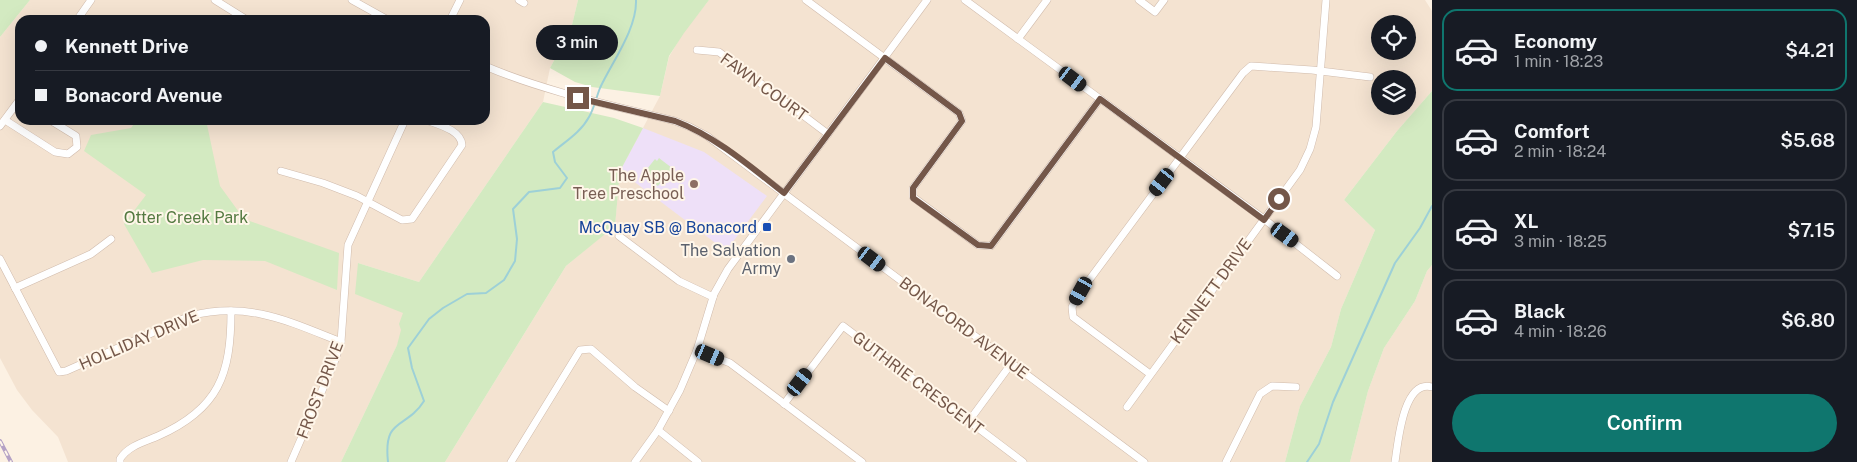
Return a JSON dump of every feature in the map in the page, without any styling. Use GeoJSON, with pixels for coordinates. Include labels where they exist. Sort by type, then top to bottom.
{"type":"FeatureCollection","features":[{"type":"Feature","properties":{"kind":"street"},"geometry":{"type":"LineString","coordinates":[[80,15],[91,0]]}},
{"type":"Feature","properties":{"kind":"street"},"geometry":{"type":"LineString","coordinates":[[215,0],[239,15]]}},
{"type":"Feature","properties":{"kind":"street"},"geometry":{"type":"LineString","coordinates":[[352,0],[379,15]]}},
{"type":"Feature","properties":{"kind":"street"},"geometry":{"type":"LineString","coordinates":[[452,15],[460,0]]}},
{"type":"Feature","properties":{"kind":"street"},"geometry":{"type":"LineString","coordinates":[[806,0],[959,113],[962,121],[913,188],[913,198],[978,245],[991,246],[1100,99]]}},
{"type":"Feature","properties":{"kind":"street"},"geometry":{"type":"LineString","coordinates":[[635,462],[669,411],[697,350],[713,297],[728,269],[927,0]]}},
{"type":"Feature","properties":{"kind":"street"},"geometry":{"type":"LineString","coordinates":[[965,0],[1337,276]]}},
{"type":"Feature","properties":{"kind":"street"},"geometry":{"type":"LineString","coordinates":[[1018,39],[1047,0]]}},
{"type":"Feature","properties":{"kind":"street"},"geometry":{"type":"LineString","coordinates":[[1139,0],[1155,12],[1164,0]]}},
{"type":"Feature","properties":{"kind":"street","name":"KENNETT DRIVE"},"geometry":{"type":"LineString","coordinates":[[1126,407],[1300,170],[1310,149],[1316,127],[1326,0]]}},
{"type":"Feature","properties":{"kind":"street","name":"FAWN COURT"},"geometry":{"type":"LineString","coordinates":[[697,50],[718,52],[828,134]]}},
{"type":"Feature","properties":{"kind":"street"},"geometry":{"type":"LineString","coordinates":[[1150,374],[1072,317],[1072,307],[1081,291],[1243,73],[1251,66],[1370,77]]}},
{"type":"Feature","properties":{"kind":"street","name":"BONACORD AVENUE"},"geometry":{"type":"LineString","coordinates":[[490,68],[578,98],[690,127],[722,146],[1144,462]]}},
{"type":"Feature","properties":{"kind":"street"},"geometry":{"type":"LineString","coordinates":[[0,126],[15,107]]}},
{"type":"Feature","properties":{"kind":"street"},"geometry":{"type":"LineString","coordinates":[[5,120],[56,152],[68,154],[77,147],[76,136],[58,125]]}},
{"type":"Feature","properties":{"kind":"street","name":"FROST DRIVE"},"geometry":{"type":"LineString","coordinates":[[291,462],[334,363],[341,342],[348,245],[403,125]]}},
{"type":"Feature","properties":{"kind":"street"},"geometry":{"type":"LineString","coordinates":[[281,171],[323,183],[367,201],[402,220],[412,219],[462,145],[461,139],[456,133],[438,125]]}},
{"type":"Feature","properties":{"kind":"street"},"geometry":{"type":"LineString","coordinates":[[619,236],[672,276],[713,297]]}},
{"type":"Feature","properties":{"kind":"street"},"geometry":{"type":"LineString","coordinates":[[14,288],[92,254],[111,239]]}},
{"type":"Feature","properties":{"kind":"street","name":"HOLLIDAY DRIVE"},"geometry":{"type":"LineString","coordinates":[[0,260],[59,372],[66,371],[190,316],[210,311],[258,312],[341,342]]}},
{"type":"Feature","properties":{"kind":"street"},"geometry":{"type":"LineString","coordinates":[[120,462],[125,450],[176,428],[202,408],[214,393],[226,367],[229,352],[231,311]]}},
{"type":"Feature","properties":{"kind":"street","name":"GUTHRIE CRESCENT"},"geometry":{"type":"LineString","coordinates":[[784,404],[843,326],[1023,462]]}},
{"type":"Feature","properties":{"kind":"street"},"geometry":{"type":"LineString","coordinates":[[511,462],[580,350],[591,349],[635,387],[669,411]]}},
{"type":"Feature","properties":{"kind":"street"},"geometry":{"type":"LineString","coordinates":[[697,350],[730,363],[862,462]]}},
{"type":"Feature","properties":{"kind":"street"},"geometry":{"type":"LineString","coordinates":[[969,421],[1011,364]]}},
{"type":"Feature","properties":{"kind":"street"},"geometry":{"type":"LineString","coordinates":[[1395,462],[1408,402],[1412,393],[1419,387],[1426,385],[1432,387]]}},
{"type":"Feature","properties":{"kind":"street"},"geometry":{"type":"LineString","coordinates":[[1226,462],[1260,394],[1272,386],[1296,387]]}},
{"type":"Feature","properties":{"kind":"street"},"geometry":{"type":"LineString","coordinates":[[658,430],[698,462]]}},
{"type":"Feature","properties":{"kind":"shaded area"},"geometry":{"type":"Polygon","coordinates":[[[30,0],[578,0],[571,29],[550,68],[543,102],[419,282],[358,263],[411,316],[341,462],[68,462],[58,437],[32,410],[17,390],[0,358],[0,37],[15,18],[15,125],[490,125],[490,15],[18,15],[30,0]]]}},
{"type":"Feature","properties":{"kind":"shaded area"},"geometry":{"type":"Polygon","coordinates":[[[709,0],[1425,0],[1432,11],[1432,91],[1416,109],[1416,70],[1371,70],[1371,115],[1411,115],[1344,200],[1375,230],[1341,309],[1331,347],[1300,406],[1285,462],[445,462],[566,266],[615,225],[620,171],[660,96],[669,57],[683,33],[709,0]]]}},
{"type":"Feature","properties":{"kind":"shaded area","name":"The Apple Tree Preschool"},"geometry":{"type":"Polygon","coordinates":[[[643,128],[704,152],[767,196],[726,251],[620,171],[643,128]]]}},
{"type":"Feature","properties":{"kind":"shaded area"},"geometry":{"type":"Polygon","coordinates":[[[1432,265],[1432,462],[1350,462],[1368,391],[1384,348],[1415,301],[1427,271],[1432,265]]]}},
{"type":"Feature","properties":{"kind":"green space"},"geometry":{"type":"Polygon","coordinates":[[[0,0],[30,0],[18,15],[15,15],[15,18],[0,37],[0,0]]]}},
{"type":"Feature","properties":{"kind":"green space"},"geometry":{"type":"Polygon","coordinates":[[[578,0],[709,0],[669,56],[660,96],[592,87],[575,82],[550,68],[571,29],[578,0]]]}},
{"type":"Feature","properties":{"kind":"green space"},"geometry":{"type":"Polygon","coordinates":[[[1432,91],[1432,265],[1427,271],[1415,301],[1384,348],[1368,391],[1350,462],[1285,462],[1300,406],[1331,347],[1341,309],[1375,230],[1344,200],[1397,131],[1411,115],[1416,115],[1416,109],[1432,91]]]}},
{"type":"Feature","properties":{"kind":"green space"},"geometry":{"type":"Polygon","coordinates":[[[543,102],[614,118],[643,128],[620,171],[615,226],[566,266],[445,462],[341,462],[397,345],[401,330],[399,324],[403,313],[355,294],[358,263],[419,282],[543,102]]]}},
{"type":"Feature","properties":{"kind":"green space","name":"Otter Creek Park"},"geometry":{"type":"Polygon","coordinates":[[[133,125],[207,125],[220,186],[244,219],[339,253],[337,290],[265,261],[203,260],[152,273],[124,224],[146,195],[84,151],[91,135],[131,128],[133,125]]]}},
{"type":"Feature","properties":{"kind":"green space"},"geometry":{"type":"Polygon","coordinates":[[[659,158],[672,168],[658,186],[643,174],[655,159],[657,161],[659,158]]]}},
{"type":"Feature","properties":{"kind":"waterway"},"geometry":{"type":"LineString","coordinates":[[388,462],[387,447],[392,430],[417,410],[424,401],[412,368],[408,348],[429,319],[443,308],[467,294],[486,293],[504,280],[515,261],[517,239],[513,209],[529,192],[560,188],[567,178],[555,162],[553,152],[578,132],[591,114],[600,88],[628,34],[635,11],[636,0]]}},
{"type":"Feature","properties":{"kind":"waterway"},"geometry":{"type":"LineString","coordinates":[[1307,462],[1319,444],[1333,402],[1395,263],[1420,228],[1432,206]]}},
{"type":"Feature","properties":{"kind":"railway"},"geometry":{"type":"LineString","coordinates":[[0,441],[11,462]]}},
{"type":"Feature","properties":{"kind":"place","name":"The Apple Tree Preschool"},"geometry":{"type":"Point","coordinates":[694,184]}},
{"type":"Feature","properties":{"kind":"place","name":"McQuay SB @ Bonacord"},"geometry":{"type":"Point","coordinates":[767,227]}},
{"type":"Feature","properties":{"kind":"place","name":"The Salvation Army"},"geometry":{"type":"Point","coordinates":[791,259]}},
{"type":"Feature","properties":{"kind":"route"},"geometry":{"type":"LineString","coordinates":[[578,98],[675,121],[690,127],[722,146],[784,193],[885,58],[959,113],[962,121],[913,188],[913,198],[978,245],[991,246],[1100,99],[1264,220],[1279,199]]}}]}
